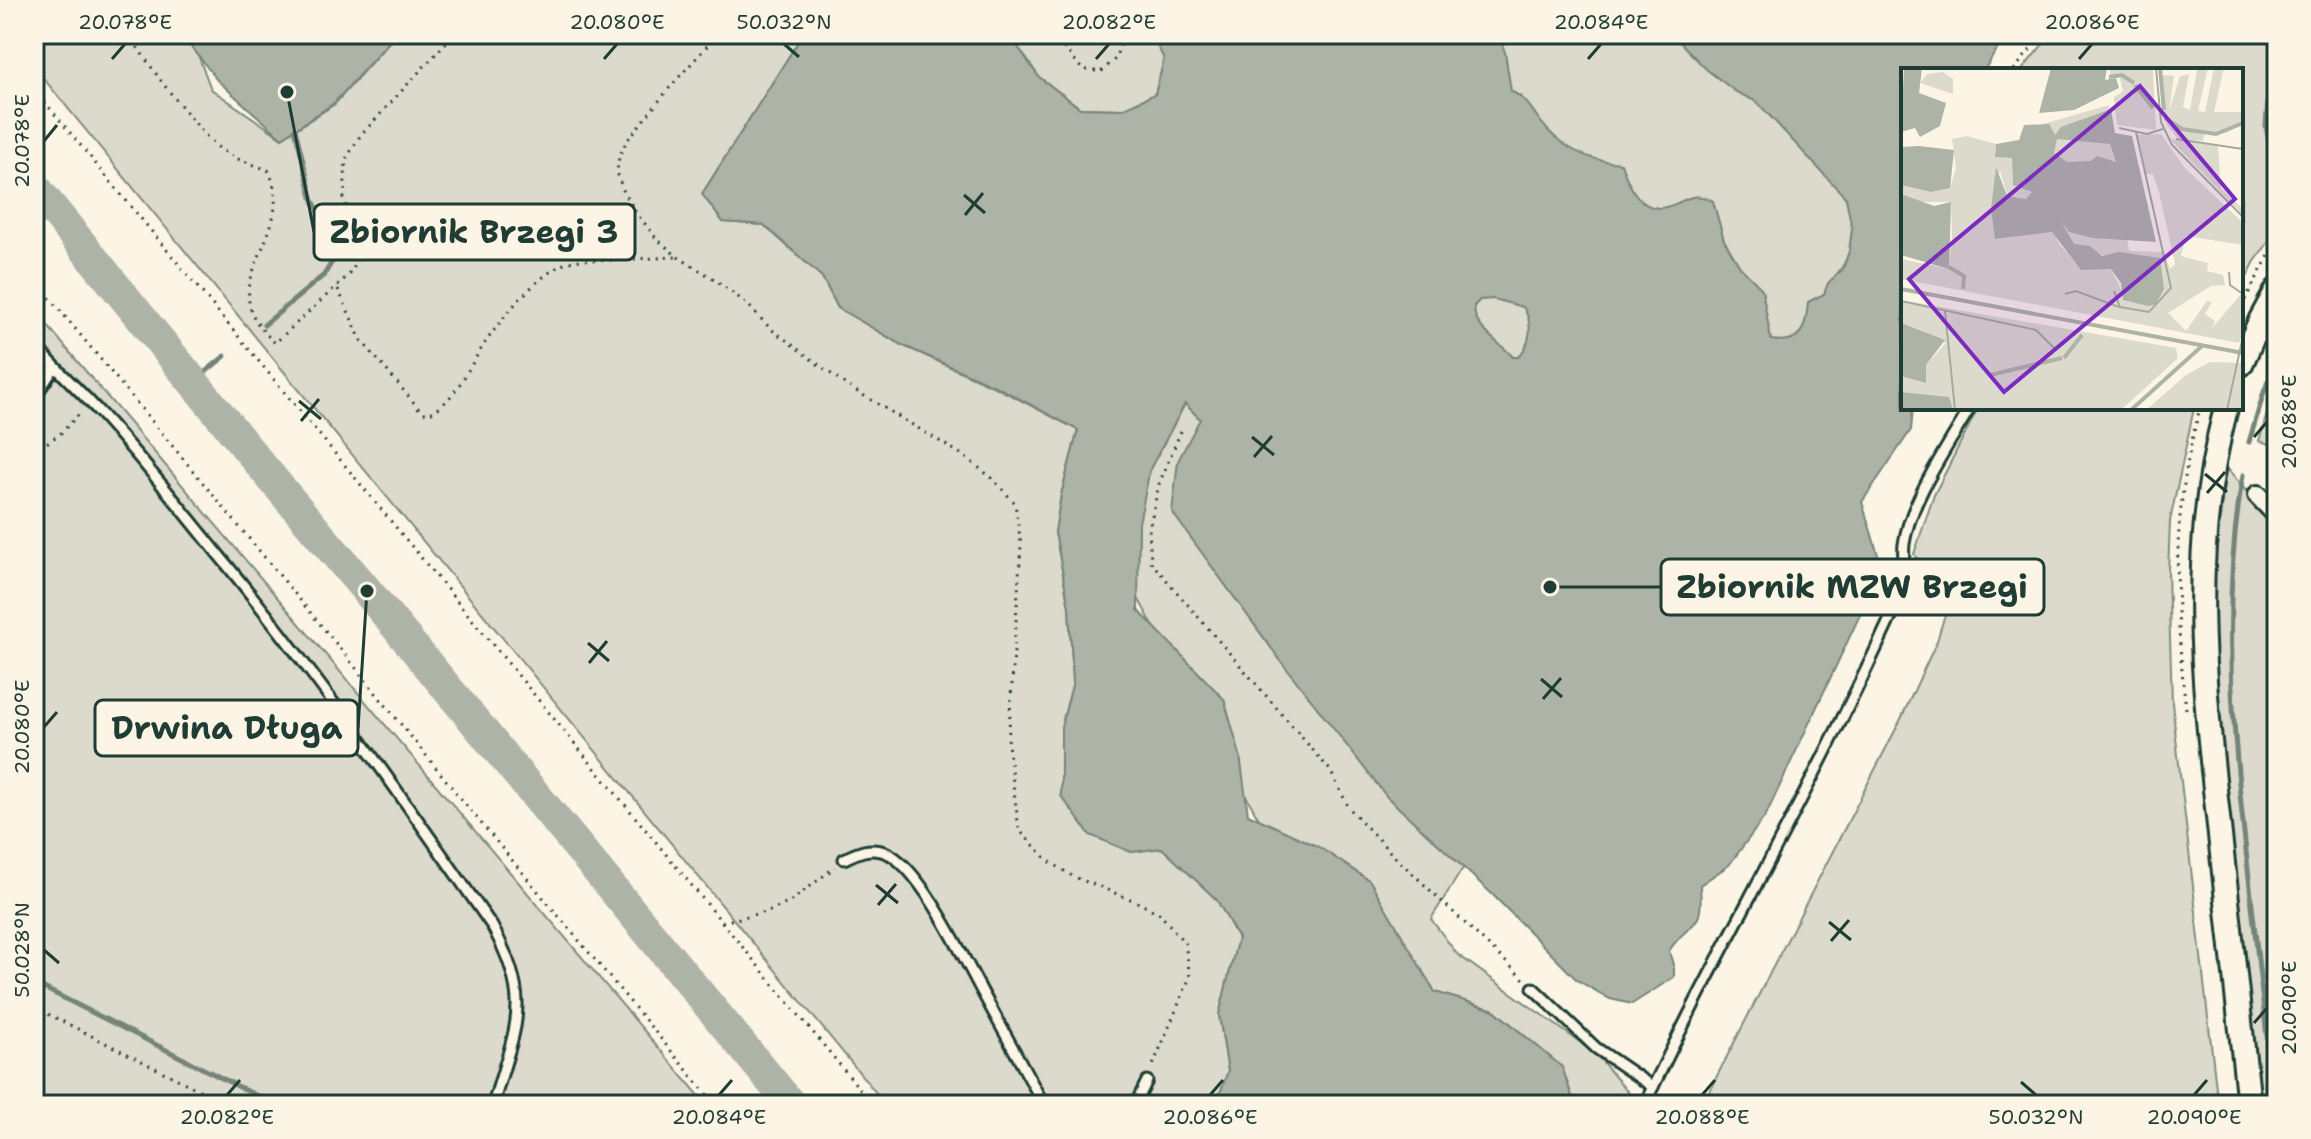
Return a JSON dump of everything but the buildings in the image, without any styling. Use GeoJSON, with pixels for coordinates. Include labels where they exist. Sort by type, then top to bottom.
{"type":"FeatureCollection","features":[{"type":"Feature","properties":{"kind":"street"},"geometry":{"type":"LineString","coordinates":[[2243,360],[2277,290]]}},
{"type":"Feature","properties":{"kind":"street"},"geometry":{"type":"LineString","coordinates":[[2226,410],[2206,508],[2201,628],[2207,717],[2249,1105]]}},
{"type":"Feature","properties":{"kind":"street"},"geometry":{"type":"LineString","coordinates":[[2258,495],[2277,515]]}},
{"type":"Feature","properties":{"kind":"lane"},"geometry":{"type":"LineString","coordinates":[[34,343],[54,368],[90,402],[218,553],[301,658],[492,926],[511,964],[518,1004],[516,1030],[493,1105]]}},
{"type":"Feature","properties":{"kind":"lane"},"geometry":{"type":"LineString","coordinates":[[34,398],[54,368]]}},
{"type":"Feature","properties":{"kind":"lane"},"geometry":{"type":"LineString","coordinates":[[1644,1105],[1863,676],[1898,595],[1904,571],[1904,544],[1914,512],[1969,410]]}},
{"type":"Feature","properties":{"kind":"lane"},"geometry":{"type":"LineString","coordinates":[[844,859],[872,849],[887,853],[913,877],[940,915],[1044,1105]]}},
{"type":"Feature","properties":{"kind":"lane"},"geometry":{"type":"LineString","coordinates":[[1533,988],[1596,1048],[1653,1087]]}},
{"type":"Feature","properties":{"kind":"lane"},"geometry":{"type":"LineString","coordinates":[[1135,1105],[1147,1081]]}},
{"type":"Feature","properties":{"kind":"path"},"geometry":{"type":"LineString","coordinates":[[128,34],[205,135],[220,149],[268,170],[274,182],[277,201],[273,222],[252,274],[249,294],[253,317],[275,343],[352,272],[357,259],[357,240],[344,198],[346,159],[360,136],[454,34]]}},
{"type":"Feature","properties":{"kind":"path"},"geometry":{"type":"LineString","coordinates":[[718,34],[626,142],[617,172],[622,188],[656,238],[678,257],[746,303],[779,336],[846,385],[961,454],[991,477],[1015,503],[1021,545],[1008,744],[1019,830],[1049,861],[1072,876],[1159,913],[1185,943],[1190,977],[1147,1081]]}},
{"type":"Feature","properties":{"kind":"path"},"geometry":{"type":"LineString","coordinates":[[1056,34],[1082,69],[1101,72],[1115,59],[1120,45],[1106,34]]}},
{"type":"Feature","properties":{"kind":"path"},"geometry":{"type":"LineString","coordinates":[[2016,68],[2043,34]]}},
{"type":"Feature","properties":{"kind":"path"},"geometry":{"type":"LineString","coordinates":[[34,89],[873,1105]]}},
{"type":"Feature","properties":{"kind":"path"},"geometry":{"type":"LineString","coordinates":[[2243,303],[2277,241]]}},
{"type":"Feature","properties":{"kind":"path"},"geometry":{"type":"LineString","coordinates":[[337,288],[361,340],[421,411],[427,414],[441,407],[484,344],[521,299],[540,279],[563,264],[584,259],[605,261],[678,257]]}},
{"type":"Feature","properties":{"kind":"path"},"geometry":{"type":"LineString","coordinates":[[34,279],[716,1105]]}},
{"type":"Feature","properties":{"kind":"path"},"geometry":{"type":"LineString","coordinates":[[34,452],[61,433],[90,402]]}},
{"type":"Feature","properties":{"kind":"path"},"geometry":{"type":"LineString","coordinates":[[1181,431],[1159,484],[1149,529],[1151,562],[1330,770],[1349,808],[1391,853],[1533,988]]}},
{"type":"Feature","properties":{"kind":"path"},"geometry":{"type":"LineString","coordinates":[[722,922],[770,911],[790,902],[844,859]]}},
{"type":"Feature","properties":{"kind":"path"},"geometry":{"type":"LineString","coordinates":[[34,1007],[229,1105]]}},
{"type":"Feature","properties":{"kind":"shaded area"},"geometry":{"type":"Polygon","coordinates":[[[34,34],[180,34],[198,55],[211,89],[282,138],[335,104],[396,34],[803,34],[702,194],[723,222],[764,225],[822,277],[838,308],[902,345],[999,389],[1078,430],[1055,532],[1069,607],[1073,682],[1061,727],[1131,852],[1162,848],[1217,900],[1238,938],[1219,1015],[1228,1071],[1216,1105],[886,1105],[34,67],[34,34]]]}},
{"type":"Feature","properties":{"kind":"shaded area"},"geometry":{"type":"Polygon","coordinates":[[[182,34],[396,34],[334,103],[282,138],[217,80],[182,34]]]}},
{"type":"Feature","properties":{"kind":"shaded area"},"geometry":{"type":"Polygon","coordinates":[[[803,34],[1009,34],[1039,77],[1080,108],[1122,109],[1155,94],[1164,59],[1151,34],[1498,34],[1505,52],[1511,91],[1525,101],[1549,131],[1566,146],[1586,156],[1621,163],[1636,195],[1649,206],[1666,207],[1694,197],[1713,201],[1724,240],[1740,267],[1762,289],[1771,340],[1790,340],[1804,327],[1808,302],[1824,294],[1828,283],[1843,269],[1852,229],[1846,198],[1757,102],[1736,92],[1706,69],[1672,34],[2007,34],[1985,68],[1901,68],[1901,410],[1913,410],[1911,430],[1862,502],[1882,568],[1766,815],[1729,865],[1700,885],[1698,918],[1669,951],[1674,977],[1632,1004],[1610,999],[1577,980],[1491,893],[1387,797],[1283,664],[1172,512],[1178,461],[1200,419],[1185,404],[1150,469],[1139,523],[1138,610],[1224,699],[1240,755],[1248,814],[1319,847],[1370,881],[1435,992],[1494,1010],[1562,1067],[1575,1105],[1216,1105],[1228,1071],[1219,1015],[1238,938],[1217,900],[1162,848],[1131,852],[1090,835],[1061,796],[1061,727],[1073,682],[1069,607],[1055,532],[1078,430],[999,388],[902,345],[838,308],[822,277],[764,225],[723,222],[702,194],[803,34]],[[1493,299],[1480,300],[1474,306],[1482,328],[1513,357],[1518,357],[1526,346],[1530,333],[1523,307],[1493,299]]]}},
{"type":"Feature","properties":{"kind":"shaded area"},"geometry":{"type":"Polygon","coordinates":[[[1009,34],[1151,34],[1165,59],[1155,94],[1122,109],[1080,108],[1039,77],[1009,34]]]}},
{"type":"Feature","properties":{"kind":"shaded area"},"geometry":{"type":"Polygon","coordinates":[[[1365,34],[1987,34],[1908,68],[1901,68],[1901,171],[1431,919],[1457,954],[1595,1053],[1633,1098],[1630,1105],[1575,1105],[1562,1067],[1494,1010],[1435,992],[1368,1019],[1073,479],[1365,34]]]}},
{"type":"Feature","properties":{"kind":"shaded area"},"geometry":{"type":"Polygon","coordinates":[[[2051,34],[2277,34],[2277,230],[2243,285],[2243,68],[2024,68],[2051,34]]]}},
{"type":"Feature","properties":{"kind":"shaded area"},"geometry":{"type":"Polygon","coordinates":[[[34,309],[72,355],[707,1105],[34,1105],[34,309]]]}},
{"type":"Feature","properties":{"kind":"shaded area"},"geometry":{"type":"Polygon","coordinates":[[[2277,379],[2277,446],[2259,441],[2277,379]]]}},
{"type":"Feature","properties":{"kind":"shaded area"},"geometry":{"type":"Polygon","coordinates":[[[1977,410],[2194,410],[2170,521],[2168,572],[2172,703],[2218,1105],[1702,1105],[1900,721],[1937,641],[1954,584],[1926,572],[1914,554],[1934,495],[1977,410]]]}},
{"type":"Feature","properties":{"kind":"shaded area"},"geometry":{"type":"Polygon","coordinates":[[[2226,467],[2277,528],[2277,1105],[2260,1105],[2216,677],[2214,572],[2226,467]]]}},
{"type":"Feature","properties":{"kind":"waterway"},"geometry":{"type":"LineString","coordinates":[[2273,34],[2266,126],[2277,188]]}},
{"type":"Feature","properties":{"kind":"waterway"},"geometry":{"type":"LineString","coordinates":[[264,325],[324,275],[335,257],[332,233],[313,201],[295,129]]}},
{"type":"Feature","properties":{"kind":"waterway"},"geometry":{"type":"LineString","coordinates":[[34,186],[259,463],[791,1105]]}},
{"type":"Feature","properties":{"kind":"waterway"},"geometry":{"type":"LineString","coordinates":[[193,382],[225,356]]}},
{"type":"Feature","properties":{"kind":"waterway"},"geometry":{"type":"LineString","coordinates":[[2249,442],[2277,360]]}},
{"type":"Feature","properties":{"kind":"waterway"},"geometry":{"type":"LineString","coordinates":[[2243,475],[2232,568],[2233,710],[2275,1105]]}},
{"type":"Feature","properties":{"kind":"waterway"},"geometry":{"type":"LineString","coordinates":[[34,983],[275,1105]]}},
{"type":"Feature","properties":{"kind":"place","name":"Zbiornik Brzegi 3"},"geometry":{"type":"Point","coordinates":[287,92]}},
{"type":"Feature","properties":{"kind":"place","name":"Zbiornik MZW Brzegi"},"geometry":{"type":"Point","coordinates":[1550,587]}},
{"type":"Feature","properties":{"kind":"place","name":"Drwina Długa"},"geometry":{"type":"Point","coordinates":[367,591]}}]}
